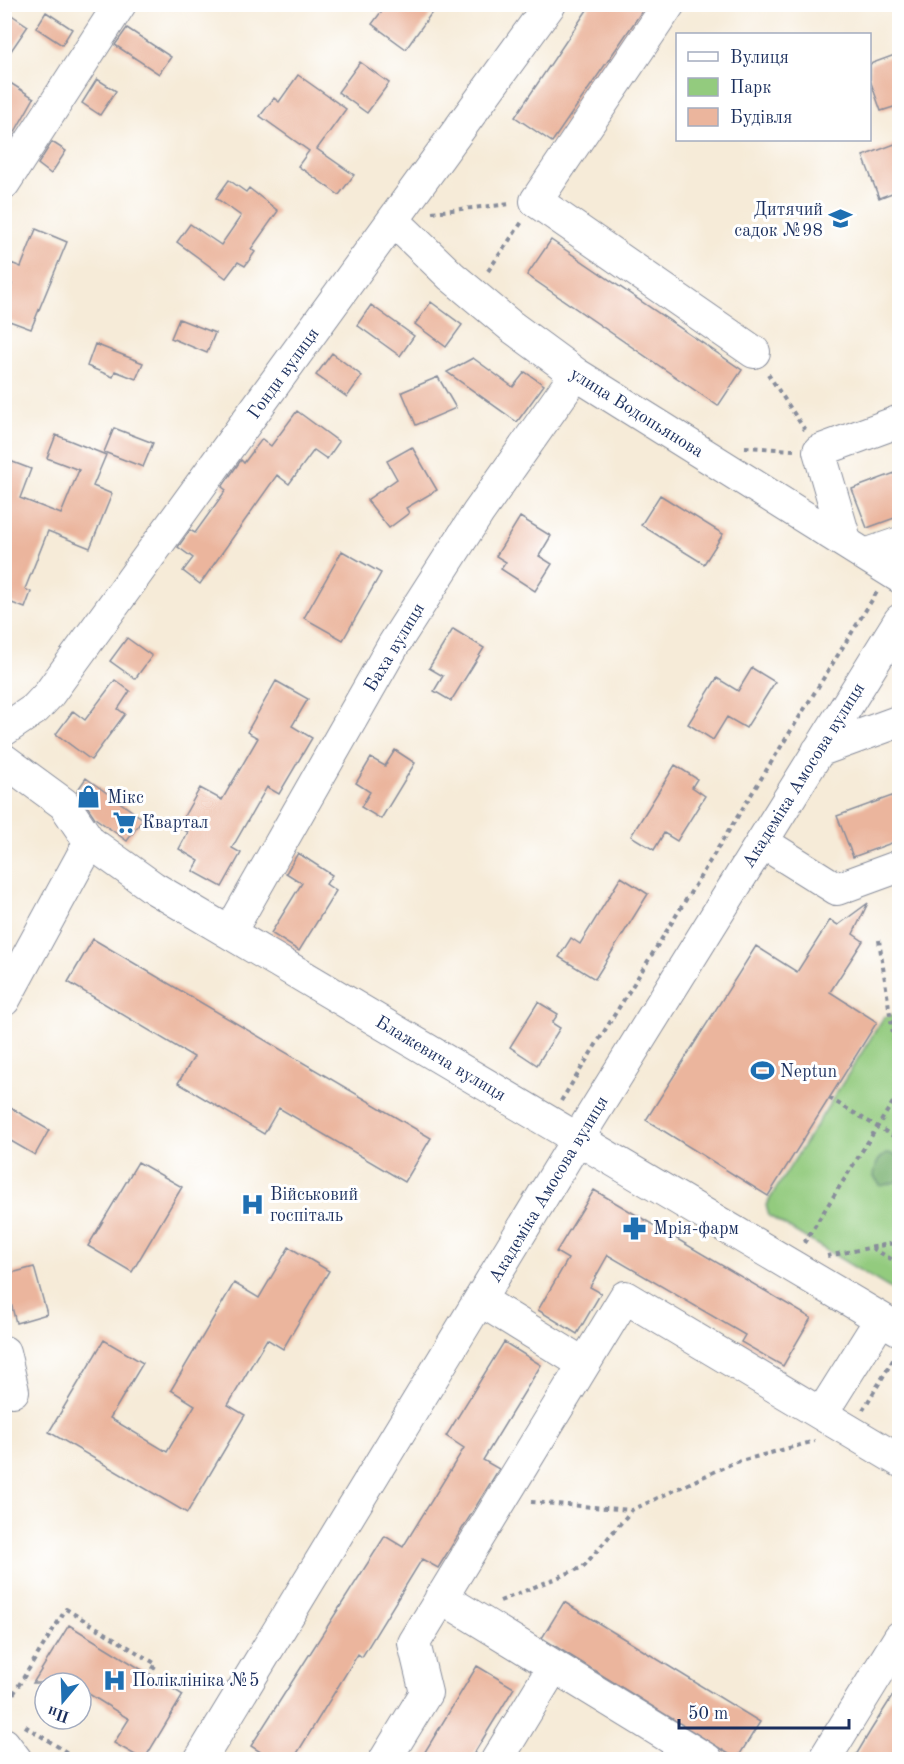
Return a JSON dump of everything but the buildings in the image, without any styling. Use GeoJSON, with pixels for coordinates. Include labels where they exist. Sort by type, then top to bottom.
{"type":"FeatureCollection","features":[{"type":"Feature","properties":{"kind":"street"},"geometry":{"type":"LineString","coordinates":[[4,183],[120,4]]}},
{"type":"Feature","properties":{"kind":"street","name":"Гонди вулиця"},"geometry":{"type":"LineString","coordinates":[[4,730],[35,709],[49,694],[550,4]]}},
{"type":"Feature","properties":{"kind":"street"},"geometry":{"type":"LineString","coordinates":[[669,4],[536,201],[754,352]]}},
{"type":"Feature","properties":{"kind":"street","name":"улица Водопьянова"},"geometry":{"type":"LineString","coordinates":[[394,221],[460,284],[512,327],[576,374],[880,558]]}},
{"type":"Feature","properties":{"kind":"street","name":"Баха вулиця"},"geometry":{"type":"LineString","coordinates":[[230,932],[394,644],[478,513],[576,374]]}},
{"type":"Feature","properties":{"kind":"street"},"geometry":{"type":"LineString","coordinates":[[880,558],[819,451],[900,421]]}},
{"type":"Feature","properties":{"kind":"street","name":"Академіка Амосова вулиця"},"geometry":{"type":"LineString","coordinates":[[200,1760],[578,1138],[900,620]]}},
{"type":"Feature","properties":{"kind":"street"},"geometry":{"type":"LineString","coordinates":[[818,751],[900,721]]}},
{"type":"Feature","properties":{"kind":"street","name":"Блажевича вулиця"},"geometry":{"type":"LineString","coordinates":[[4,760],[64,804],[90,842],[154,888],[578,1138],[892,1334]]}},
{"type":"Feature","properties":{"kind":"street"},"geometry":{"type":"LineString","coordinates":[[4,999],[90,842]]}},
{"type":"Feature","properties":{"kind":"street"},"geometry":{"type":"LineString","coordinates":[[762,842],[837,889],[900,866]]}},
{"type":"Feature","properties":{"kind":"street"},"geometry":{"type":"LineString","coordinates":[[385,1760],[426,1693],[414,1643],[625,1296],[900,1461]]}},
{"type":"Feature","properties":{"kind":"street"},"geometry":{"type":"LineString","coordinates":[[480,1300],[584,1364]]}},
{"type":"Feature","properties":{"kind":"street"},"geometry":{"type":"LineString","coordinates":[[822,1413],[892,1334]]}},
{"type":"Feature","properties":{"kind":"street"},"geometry":{"type":"LineString","coordinates":[[4,1352],[13,1391]]}},
{"type":"Feature","properties":{"kind":"street"},"geometry":{"type":"LineString","coordinates":[[441,1597],[707,1760]]}},
{"type":"Feature","properties":{"kind":"street"},"geometry":{"type":"LineString","coordinates":[[824,1760],[900,1637]]}},
{"type":"Feature","properties":{"kind":"street"},"geometry":{"type":"LineString","coordinates":[[497,1760],[554,1666]]}},
{"type":"Feature","properties":{"kind":"street"},"geometry":{"type":"LineString","coordinates":[[14,1735],[16,1760]]}},
{"type":"Feature","properties":{"kind":"path"},"geometry":{"type":"LineString","coordinates":[[432,220],[425,213],[536,201]]}},
{"type":"Feature","properties":{"kind":"path"},"geometry":{"type":"LineString","coordinates":[[488,271],[536,201]]}},
{"type":"Feature","properties":{"kind":"path"},"geometry":{"type":"LineString","coordinates":[[479,264],[496,278]]}},
{"type":"Feature","properties":{"kind":"path"},"geometry":{"type":"LineString","coordinates":[[754,352],[819,451]]}},
{"type":"Feature","properties":{"kind":"path"},"geometry":{"type":"LineString","coordinates":[[754,453],[744,447],[819,451]]}},
{"type":"Feature","properties":{"kind":"path"},"geometry":{"type":"LineString","coordinates":[[549,1121],[880,558]]}},
{"type":"Feature","properties":{"kind":"path"},"geometry":{"type":"LineString","coordinates":[[879,940],[900,1082]]}},
{"type":"Feature","properties":{"kind":"path"},"geometry":{"type":"LineString","coordinates":[[802,1246],[900,1091]]}},
{"type":"Feature","properties":{"kind":"path"},"geometry":{"type":"LineString","coordinates":[[829,1098],[900,1140]]}},
{"type":"Feature","properties":{"kind":"path"},"geometry":{"type":"LineString","coordinates":[[894,1100],[900,1104]]}},
{"type":"Feature","properties":{"kind":"path"},"geometry":{"type":"LineString","coordinates":[[820,1257],[900,1242]]}},
{"type":"Feature","properties":{"kind":"path"},"geometry":{"type":"LineString","coordinates":[[872,1247],[900,1264]]}},
{"type":"Feature","properties":{"kind":"path"},"geometry":{"type":"LineString","coordinates":[[469,1614],[583,1567],[632,1510],[733,1463],[850,1431],[892,1334]]}},
{"type":"Feature","properties":{"kind":"path"},"geometry":{"type":"LineString","coordinates":[[501,1499],[632,1510]]}},
{"type":"Feature","properties":{"kind":"path"},"geometry":{"type":"LineString","coordinates":[[4,1709],[66,1609],[156,1664],[149,1674]]}},
{"type":"Feature","properties":{"kind":"path"},"geometry":{"type":"LineString","coordinates":[[14,1735],[68,1753]]}},
{"type":"Feature","properties":{"kind":"green space"},"geometry":{"type":"Polygon","coordinates":[[[895,1014],[899,1017],[899,1294],[769,1216],[766,1205],[884,1017],[895,1014]]]}},
{"type":"Feature","properties":{"kind":"green space"},"geometry":{"type":"Polygon","coordinates":[[[888,1153],[899,1156],[899,1181],[881,1186],[874,1177],[875,1169],[879,1160],[888,1153]]]}},
{"type":"Feature","properties":{"kind":"place","name":"Дитячий садок №98"},"geometry":{"type":"Point","coordinates":[841,219]}},
{"type":"Feature","properties":{"kind":"place","name":"Мікс"},"geometry":{"type":"Point","coordinates":[89,797]}},
{"type":"Feature","properties":{"kind":"place","name":"Квартал"},"geometry":{"type":"Point","coordinates":[124,822]}},
{"type":"Feature","properties":{"kind":"place","name":"Neptun"},"geometry":{"type":"Point","coordinates":[762,1071]}},
{"type":"Feature","properties":{"kind":"place","name":"Військовий госпіталь"},"geometry":{"type":"Point","coordinates":[252,1204]}},
{"type":"Feature","properties":{"kind":"place","name":"Мрія-фарм"},"geometry":{"type":"Point","coordinates":[635,1228]}},
{"type":"Feature","properties":{"kind":"place","name":"Поліклініка №5"},"geometry":{"type":"Point","coordinates":[114,1680]}}]}
